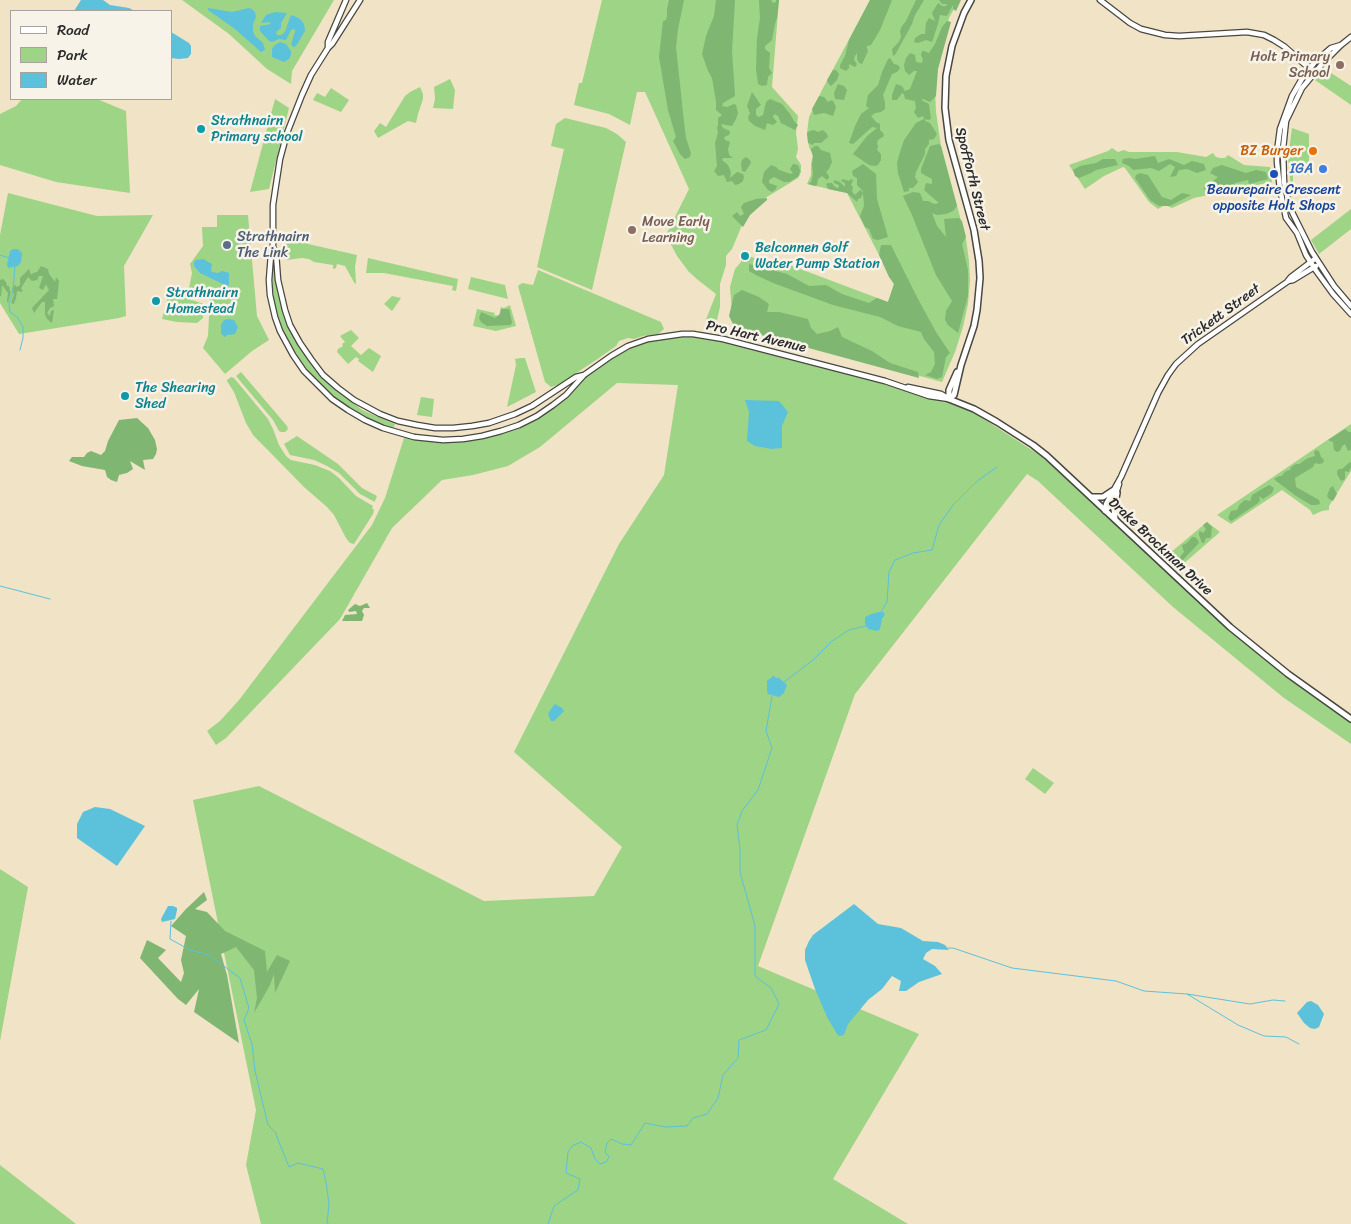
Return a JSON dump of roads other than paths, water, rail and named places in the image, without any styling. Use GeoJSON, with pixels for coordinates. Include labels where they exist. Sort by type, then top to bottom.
{"type":"FeatureCollection","features":[{"type":"Feature","properties":{"kind":"main road","name":"Spofforth Street"},"geometry":{"type":"LineString","coordinates":[[949,399],[948,392],[961,365],[974,326],[980,278],[974,230],[949,140],[945,108],[946,76],[952,46],[960,22],[971,0]]}},
{"type":"Feature","properties":{"kind":"main road","name":"Drake Brockman Drive"},"geometry":{"type":"LineString","coordinates":[[949,399],[974,409],[997,422],[1047,456],[1230,627],[1288,674],[1351,719]]}},
{"type":"Feature","properties":{"kind":"main road"},"geometry":{"type":"LineString","coordinates":[[1090,497],[1103,497],[1114,492],[1116,521]]}},
{"type":"Feature","properties":{"kind":"street","name":"Pro Hart Avenue"},"geometry":{"type":"LineString","coordinates":[[328,48],[328,42],[346,0]]}},
{"type":"Feature","properties":{"kind":"street","name":"Pro Hart Avenue"},"geometry":{"type":"LineString","coordinates":[[360,0],[311,75],[287,133],[276,185],[273,247],[269,280],[273,310],[279,328],[293,354],[304,371],[332,399],[348,410],[383,428],[414,437],[443,440],[492,434],[519,425],[553,406],[584,375],[610,356],[628,346],[648,339],[673,334],[693,334],[723,338],[901,386],[929,396],[949,399]]}},
{"type":"Feature","properties":{"kind":"street"},"geometry":{"type":"LineString","coordinates":[[1100,0],[1130,23],[1165,35],[1179,36],[1247,32],[1264,35],[1285,47],[1314,72]]}},
{"type":"Feature","properties":{"kind":"street"},"geometry":{"type":"LineString","coordinates":[[1351,37],[1314,72],[1299,94],[1286,121],[1283,149],[1284,182],[1289,204],[1302,234],[1316,258],[1334,286],[1351,306]]}},
{"type":"Feature","properties":{"kind":"street"},"geometry":{"type":"LineString","coordinates":[[1341,45],[1331,48],[1324,53],[1309,68],[1292,96],[1280,129],[1277,152],[1279,180],[1286,218],[1314,267],[1351,314]]}},
{"type":"Feature","properties":{"kind":"street","name":"Pro Hart Avenue"},"geometry":{"type":"LineString","coordinates":[[273,247],[276,253],[278,280],[285,310],[290,325],[310,359],[323,375],[338,388],[354,400],[380,414],[398,421],[435,428],[490,423],[532,406],[576,377],[584,375]]}},
{"type":"Feature","properties":{"kind":"street","name":"Trickett Street"},"geometry":{"type":"LineString","coordinates":[[1105,511],[1106,504],[1114,492],[1158,393],[1176,364],[1198,344],[1287,282],[1316,258]]}},
{"type":"Feature","properties":{"kind":"street","name":"Trickett Street"},"geometry":{"type":"LineString","coordinates":[[1287,282],[1320,264]]}},
{"type":"Feature","properties":{"kind":"water"},"geometry":{"type":"Polygon","coordinates":[[[81,0],[103,0],[110,5],[133,10],[75,10],[81,0]]]}},
{"type":"Feature","properties":{"kind":"water"},"geometry":{"type":"Polygon","coordinates":[[[208,8],[232,12],[252,9],[256,17],[253,31],[255,36],[263,43],[265,50],[261,52],[235,29],[208,10],[208,8]]]}},
{"type":"Feature","properties":{"kind":"water"},"geometry":{"type":"Polygon","coordinates":[[[275,12],[287,13],[281,23],[281,28],[276,32],[277,35],[285,32],[292,15],[300,19],[304,24],[305,31],[296,46],[293,47],[291,44],[295,32],[294,29],[291,30],[286,40],[279,39],[272,42],[260,31],[260,26],[271,24],[269,22],[261,23],[266,15],[275,12]]]}},
{"type":"Feature","properties":{"kind":"water"},"geometry":{"type":"Polygon","coordinates":[[[172,33],[191,46],[191,54],[188,58],[172,58],[172,33]]]}},
{"type":"Feature","properties":{"kind":"water"},"geometry":{"type":"Polygon","coordinates":[[[280,42],[286,44],[291,51],[289,59],[284,62],[272,57],[272,49],[280,42]]]}},
{"type":"Feature","properties":{"kind":"water"},"geometry":{"type":"Polygon","coordinates":[[[18,249],[22,253],[21,262],[18,266],[8,268],[10,251],[18,249]]]}},
{"type":"Feature","properties":{"kind":"water"},"geometry":{"type":"Polygon","coordinates":[[[203,259],[212,264],[212,272],[218,273],[222,271],[229,273],[229,285],[225,285],[200,273],[194,266],[194,262],[203,259]]]}},
{"type":"Feature","properties":{"kind":"water"},"geometry":{"type":"Polygon","coordinates":[[[224,320],[234,320],[238,327],[235,334],[225,337],[221,334],[221,325],[224,320]]]}},
{"type":"Feature","properties":{"kind":"water"},"geometry":{"type":"Polygon","coordinates":[[[745,400],[779,401],[788,412],[782,426],[782,448],[772,449],[755,446],[747,441],[749,412],[745,400]]]}},
{"type":"Feature","properties":{"kind":"water"},"geometry":{"type":"Polygon","coordinates":[[[879,612],[885,614],[880,629],[877,631],[868,629],[865,624],[865,617],[879,612]]]}},
{"type":"Feature","properties":{"kind":"water"},"geometry":{"type":"Polygon","coordinates":[[[773,675],[787,685],[784,693],[779,697],[768,694],[767,691],[767,681],[773,675]]]}},
{"type":"Feature","properties":{"kind":"water"},"geometry":{"type":"Polygon","coordinates":[[[555,704],[564,711],[554,721],[551,721],[548,714],[555,704]]]}},
{"type":"Feature","properties":{"kind":"water"},"geometry":{"type":"Polygon","coordinates":[[[95,807],[110,809],[145,826],[117,866],[77,838],[77,824],[83,812],[95,807]]]}},
{"type":"Feature","properties":{"kind":"water"},"geometry":{"type":"Polygon","coordinates":[[[854,904],[878,924],[901,928],[923,941],[938,942],[945,945],[949,950],[932,949],[926,953],[923,959],[935,966],[942,974],[919,982],[906,991],[899,991],[901,981],[892,976],[848,1024],[844,1035],[839,1036],[827,1017],[815,989],[805,960],[805,950],[813,935],[854,904]]]}},
{"type":"Feature","properties":{"kind":"water"},"geometry":{"type":"Polygon","coordinates":[[[168,906],[177,908],[175,919],[162,922],[161,919],[168,906]]]}},
{"type":"Feature","properties":{"kind":"water"},"geometry":{"type":"Polygon","coordinates":[[[1311,1001],[1318,1005],[1324,1014],[1319,1027],[1315,1029],[1310,1028],[1304,1023],[1297,1013],[1307,1002],[1311,1001]]]}},
{"type":"Feature","properties":{"kind":"waterway"},"geometry":{"type":"LineString","coordinates":[[0,255],[9,258]]}},
{"type":"Feature","properties":{"kind":"waterway"},"geometry":{"type":"LineString","coordinates":[[15,266],[13,291],[9,304],[10,312],[17,317],[23,327],[20,350]]}},
{"type":"Feature","properties":{"kind":"waterway"},"geometry":{"type":"LineString","coordinates":[[881,612],[887,602],[889,572],[895,560],[913,553],[932,550],[939,525],[953,505],[976,482],[997,467]]}},
{"type":"Feature","properties":{"kind":"waterway"},"geometry":{"type":"LineString","coordinates":[[0,586],[50,599]]}},
{"type":"Feature","properties":{"kind":"waterway"},"geometry":{"type":"LineString","coordinates":[[784,682],[813,660],[832,641],[849,630],[866,626]]}},
{"type":"Feature","properties":{"kind":"waterway"},"geometry":{"type":"LineString","coordinates":[[548,1224],[554,1206],[578,1190],[580,1179],[566,1173],[568,1152],[572,1146],[581,1142],[591,1148],[595,1159],[600,1164],[606,1162],[609,1157],[605,1152],[607,1143],[611,1139],[622,1144],[631,1145],[645,1123],[665,1127],[687,1126],[693,1118],[707,1114],[718,1098],[723,1075],[738,1058],[739,1040],[766,1030],[779,1004],[771,988],[755,976],[755,926],[740,872],[740,848],[737,825],[742,811],[758,790],[772,748],[766,731],[772,696]]}},
{"type":"Feature","properties":{"kind":"waterway"},"geometry":{"type":"LineString","coordinates":[[171,921],[170,939],[190,950],[209,955],[240,978],[249,1008],[244,1020],[252,1044],[255,1071],[268,1125],[275,1132],[289,1167],[298,1163],[323,1169],[329,1204],[327,1224]]}},
{"type":"Feature","properties":{"kind":"waterway"},"geometry":{"type":"LineString","coordinates":[[948,948],[1012,968],[1116,981],[1144,991],[1187,994],[1250,1004],[1273,1000],[1285,1001]]}},
{"type":"Feature","properties":{"kind":"waterway"},"geometry":{"type":"LineString","coordinates":[[1187,994],[1238,1025],[1264,1036],[1286,1037],[1299,1044]]}},
{"type":"Feature","properties":{"kind":"place","name":"Holt Primary School"},"geometry":{"type":"Point","coordinates":[1340,65]}},
{"type":"Feature","properties":{"kind":"place","name":"Strathnairn Primary school"},"geometry":{"type":"Point","coordinates":[201,129]}},
{"type":"Feature","properties":{"kind":"place","name":"BZ Burger"},"geometry":{"type":"Point","coordinates":[1313,151]}},
{"type":"Feature","properties":{"kind":"place","name":"IGA"},"geometry":{"type":"Point","coordinates":[1323,169]}},
{"type":"Feature","properties":{"kind":"place","name":"Beaurepaire Crescent opposite Holt Shops"},"geometry":{"type":"Point","coordinates":[1274,174]}},
{"type":"Feature","properties":{"kind":"place","name":"Move Early Learning"},"geometry":{"type":"Point","coordinates":[632,230]}},
{"type":"Feature","properties":{"kind":"place","name":"Strathnairn The Link"},"geometry":{"type":"Point","coordinates":[227,245]}},
{"type":"Feature","properties":{"kind":"place","name":"Belconnen Golf Water Pump Station"},"geometry":{"type":"Point","coordinates":[745,256]}},
{"type":"Feature","properties":{"kind":"place","name":"Strathnairn Homestead"},"geometry":{"type":"Point","coordinates":[156,301]}},
{"type":"Feature","properties":{"kind":"place","name":"The Shearing Shed"},"geometry":{"type":"Point","coordinates":[125,396]}}]}
